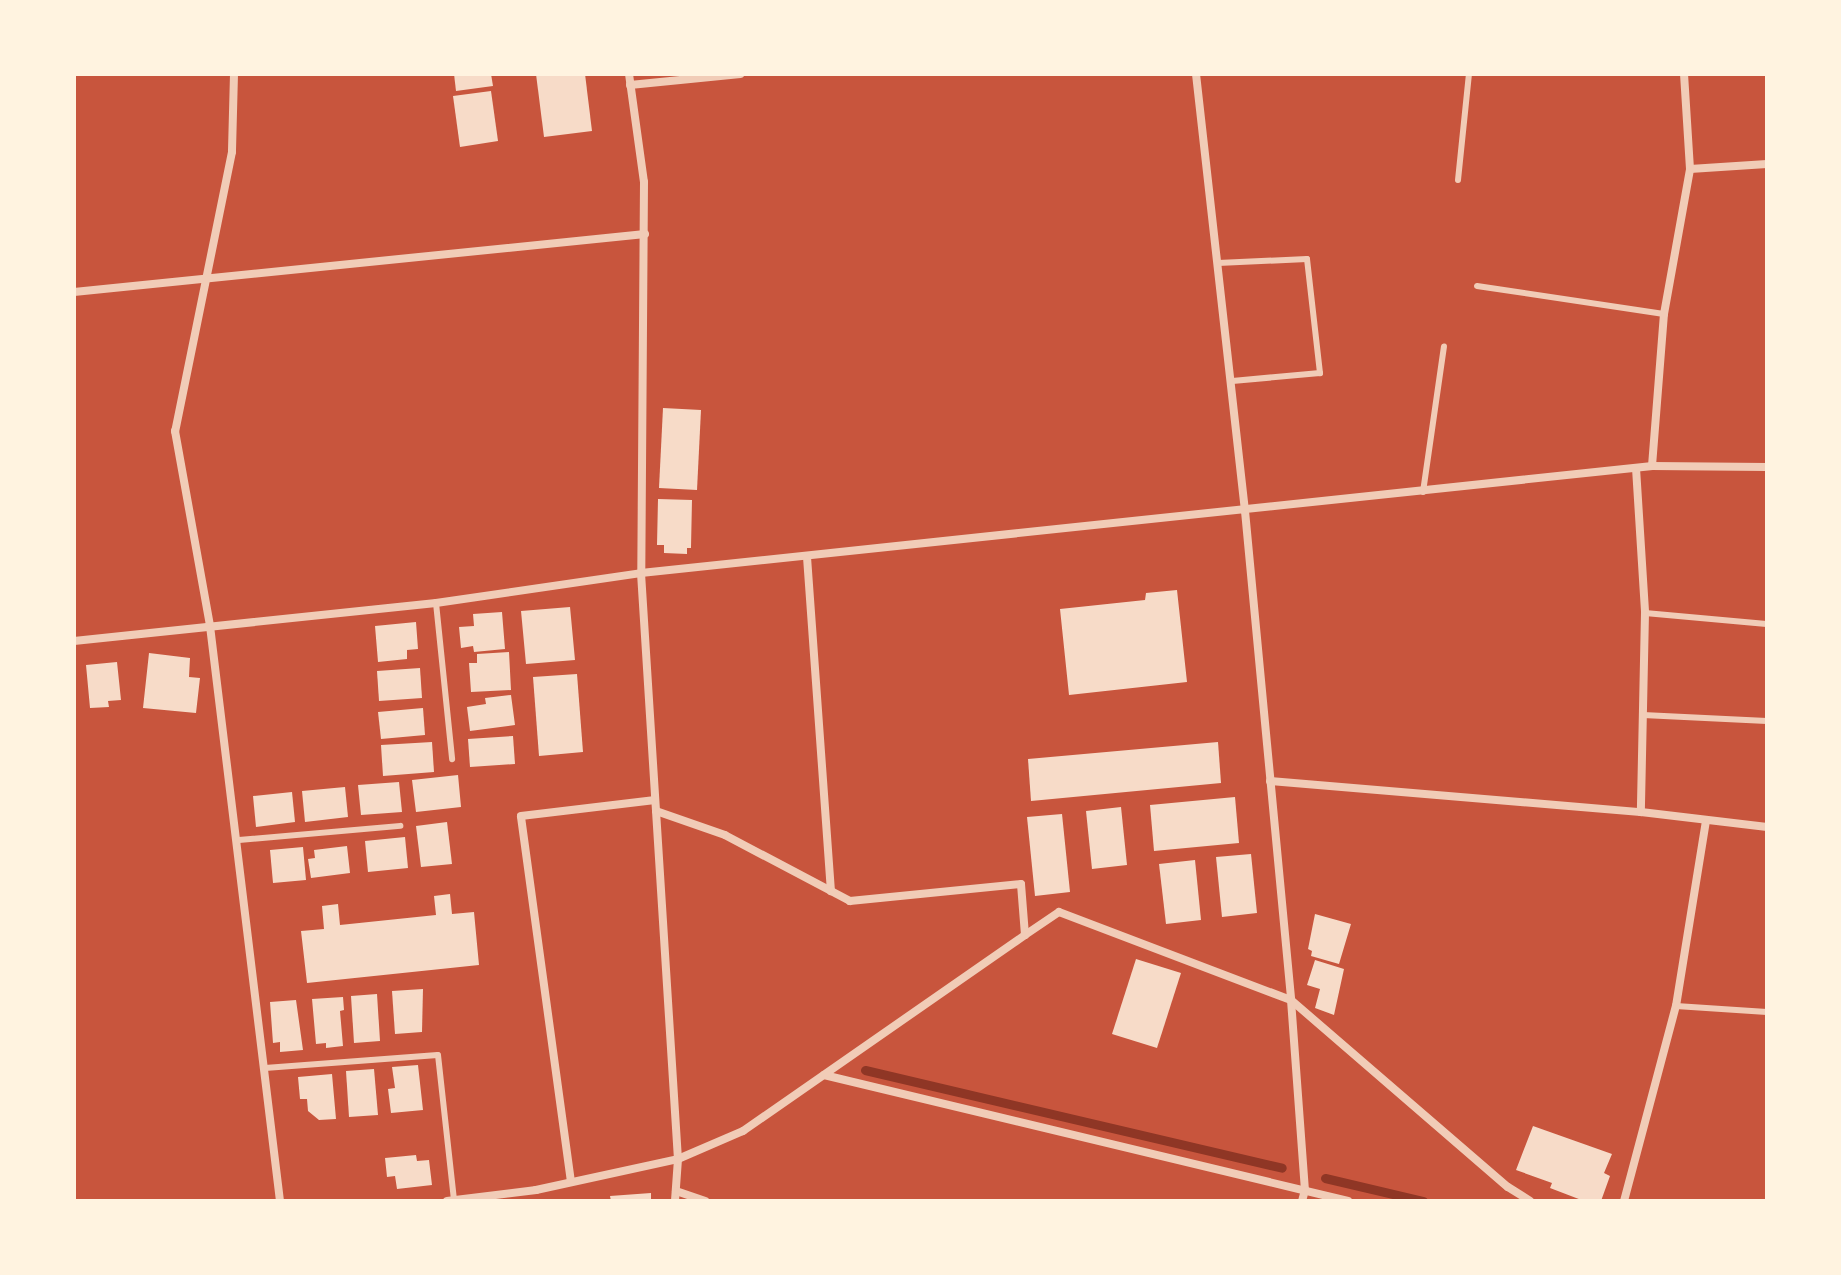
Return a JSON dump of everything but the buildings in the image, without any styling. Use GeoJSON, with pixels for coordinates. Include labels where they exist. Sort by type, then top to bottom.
{"type":"FeatureCollection","features":[{"type":"Feature","properties":{"kind":"street"},"geometry":{"type":"LineString","coordinates":[[234,74],[232,152],[175,431],[210,626],[239,840],[280,1201]]}},
{"type":"Feature","properties":{"kind":"street"},"geometry":{"type":"LineString","coordinates":[[629,74],[644,182],[641,573],[678,1159],[675,1196],[705,1201]]}},
{"type":"Feature","properties":{"kind":"street"},"geometry":{"type":"LineString","coordinates":[[630,85],[740,74]]}},
{"type":"Feature","properties":{"kind":"street"},"geometry":{"type":"LineString","coordinates":[[1196,74],[1232,381],[1291,1000],[1305,1190],[1302,1201]]}},
{"type":"Feature","properties":{"kind":"street"},"geometry":{"type":"LineString","coordinates":[[1652,466],[1664,314],[1690,169],[1684,74]]}},
{"type":"Feature","properties":{"kind":"street"},"geometry":{"type":"LineString","coordinates":[[1690,169],[1767,164]]}},
{"type":"Feature","properties":{"kind":"street"},"geometry":{"type":"LineString","coordinates":[[74,292],[645,234]]}},
{"type":"Feature","properties":{"kind":"street"},"geometry":{"type":"LineString","coordinates":[[74,641],[436,603],[641,573],[1652,466],[1767,467]]}},
{"type":"Feature","properties":{"kind":"street"},"geometry":{"type":"LineString","coordinates":[[1636,468],[1645,613],[1641,812]]}},
{"type":"Feature","properties":{"kind":"street"},"geometry":{"type":"LineString","coordinates":[[807,557],[831,891]]}},
{"type":"Feature","properties":{"kind":"street"},"geometry":{"type":"LineString","coordinates":[[1270,781],[1641,812],[1767,827]]}},
{"type":"Feature","properties":{"kind":"street"},"geometry":{"type":"LineString","coordinates":[[571,1182],[521,816],[655,800]]}},
{"type":"Feature","properties":{"kind":"street"},"geometry":{"type":"LineString","coordinates":[[656,811],[725,835],[850,901],[1021,884],[1025,935]]}},
{"type":"Feature","properties":{"kind":"street"},"geometry":{"type":"LineString","coordinates":[[1624,1201],[1676,1006],[1706,820]]}},
{"type":"Feature","properties":{"kind":"street"},"geometry":{"type":"LineString","coordinates":[[447,1201],[571,1182],[678,1159],[743,1131],[1059,912],[1291,1000],[1508,1187],[1530,1201]]}},
{"type":"Feature","properties":{"kind":"street"},"geometry":{"type":"LineString","coordinates":[[824,1075],[1348,1201]]}},
{"type":"Feature","properties":{"kind":"lane"},"geometry":{"type":"LineString","coordinates":[[1458,180],[1469,74]]}},
{"type":"Feature","properties":{"kind":"lane"},"geometry":{"type":"LineString","coordinates":[[1218,263],[1307,259],[1320,373],[1232,381]]}},
{"type":"Feature","properties":{"kind":"lane"},"geometry":{"type":"LineString","coordinates":[[1477,286],[1664,314]]}},
{"type":"Feature","properties":{"kind":"lane"},"geometry":{"type":"LineString","coordinates":[[1423,492],[1444,347]]}},
{"type":"Feature","properties":{"kind":"lane"},"geometry":{"type":"LineString","coordinates":[[436,603],[452,759]]}},
{"type":"Feature","properties":{"kind":"lane"},"geometry":{"type":"LineString","coordinates":[[1645,613],[1767,624]]}},
{"type":"Feature","properties":{"kind":"lane"},"geometry":{"type":"LineString","coordinates":[[1643,715],[1767,721]]}},
{"type":"Feature","properties":{"kind":"lane"},"geometry":{"type":"LineString","coordinates":[[239,840],[400,826]]}},
{"type":"Feature","properties":{"kind":"lane"},"geometry":{"type":"LineString","coordinates":[[1676,1006],[1767,1012]]}},
{"type":"Feature","properties":{"kind":"lane"},"geometry":{"type":"LineString","coordinates":[[265,1068],[438,1055],[454,1200]]}},
{"type":"Feature","properties":{"kind":"waterway"},"geometry":{"type":"LineString","coordinates":[[865,1070],[1282,1168]]}},
{"type":"Feature","properties":{"kind":"waterway"},"geometry":{"type":"LineString","coordinates":[[1325,1178],[1423,1201]]}}]}
